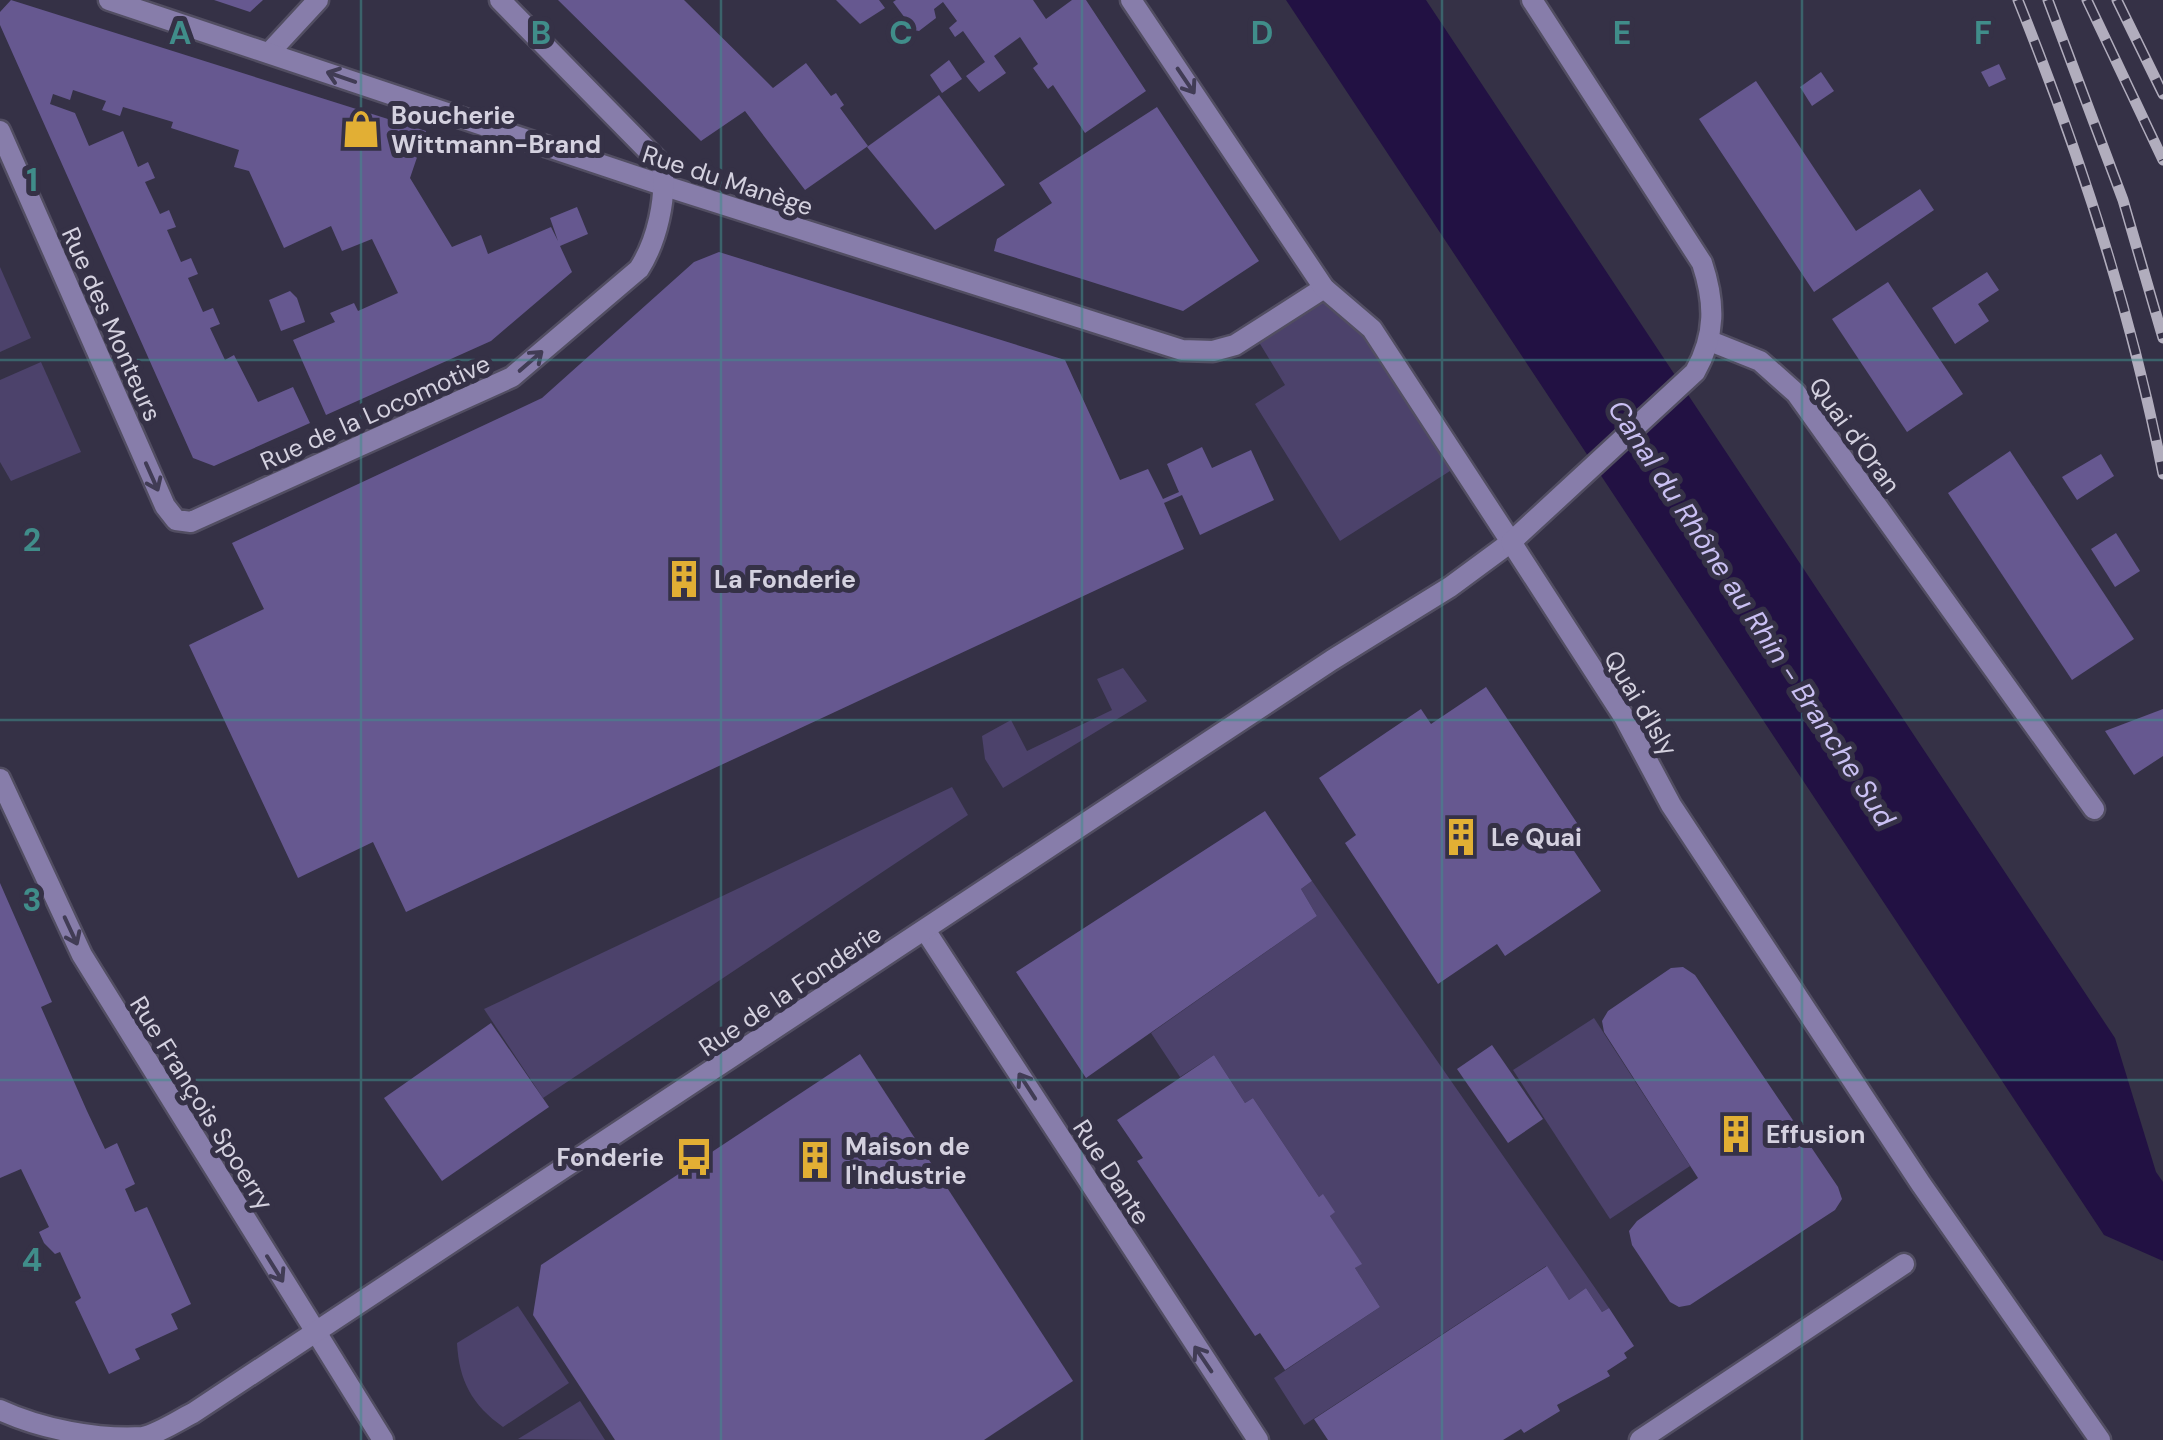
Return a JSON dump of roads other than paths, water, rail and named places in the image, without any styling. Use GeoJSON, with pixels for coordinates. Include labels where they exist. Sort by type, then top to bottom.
{"type":"FeatureCollection","features":[{"type":"Feature","properties":{"kind":"street","name":"Rue du Manège"},"geometry":{"type":"LineString","coordinates":[[109,0],[665,186],[1182,350],[1213,352],[1234,345],[1324,288]]}},
{"type":"Feature","properties":{"kind":"street"},"geometry":{"type":"LineString","coordinates":[[269,53],[318,0]]}},
{"type":"Feature","properties":{"kind":"street"},"geometry":{"type":"LineString","coordinates":[[500,0],[652,153],[662,166],[665,186]]}},
{"type":"Feature","properties":{"kind":"street","name":"Quai d'Isly"},"geometry":{"type":"LineString","coordinates":[[1132,0],[1324,288],[1372,329],[1624,717],[1682,821],[1920,1184],[2100,1440]]}},
{"type":"Feature","properties":{"kind":"street"},"geometry":{"type":"LineString","coordinates":[[1532,0],[1702,263],[1713,306],[1706,349]]}},
{"type":"Feature","properties":{"kind":"street","name":"Rue des Monteurs"},"geometry":{"type":"LineString","coordinates":[[0,131],[165,506],[176,520],[191,522]]}},
{"type":"Feature","properties":{"kind":"street","name":"Rue de la Locomotive"},"geometry":{"type":"LineString","coordinates":[[191,522],[512,378],[639,269],[648,254],[665,186]]}},
{"type":"Feature","properties":{"kind":"street","name":"Rue de la Fonderie"},"geometry":{"type":"LineString","coordinates":[[0,1410],[32,1425],[102,1440],[144,1437],[192,1413],[1332,660],[1450,587],[1511,542],[1683,385],[1706,349]]}},
{"type":"Feature","properties":{"kind":"street","name":"Quai d'Oran"},"geometry":{"type":"LineString","coordinates":[[1706,349],[1760,361],[1796,394],[2094,809]]}},
{"type":"Feature","properties":{"kind":"street","name":"Rue François Spoerry"},"geometry":{"type":"LineString","coordinates":[[0,779],[82,955],[383,1440]]}},
{"type":"Feature","properties":{"kind":"street","name":"Rue Dante"},"geometry":{"type":"LineString","coordinates":[[925,930],[1258,1440]]}},
{"type":"Feature","properties":{"kind":"street"},"geometry":{"type":"LineString","coordinates":[[1640,1440],[1904,1264]]}},
{"type":"Feature","properties":{"kind":"water","name":"Canal du Rhône au Rhin - Branche Sud"},"geometry":{"type":"Polygon","coordinates":[[[1286,0],[1426,0],[2115,1038],[2156,1172],[2163,1182],[2163,1261],[2104,1235],[1286,0]]]}},
{"type":"Feature","properties":{"kind":"railway"},"geometry":{"type":"LineString","coordinates":[[2018,0],[2102,234],[2136,353],[2163,474]]}},
{"type":"Feature","properties":{"kind":"railway"},"geometry":{"type":"LineString","coordinates":[[2048,0],[2123,200],[2163,338]]}},
{"type":"Feature","properties":{"kind":"railway"},"geometry":{"type":"LineString","coordinates":[[2087,0],[2163,160]]}},
{"type":"Feature","properties":{"kind":"railway"},"geometry":{"type":"LineString","coordinates":[[2117,0],[2163,94]]}},
{"type":"Feature","properties":{"kind":"place","name":"Boucherie Wittmann-Brand"},"geometry":{"type":"Point","coordinates":[361,129]}},
{"type":"Feature","properties":{"kind":"place","name":"La Fonderie"},"geometry":{"type":"Point","coordinates":[684,579]}},
{"type":"Feature","properties":{"kind":"place","name":"Le Quai"},"geometry":{"type":"Point","coordinates":[1461,837]}},
{"type":"Feature","properties":{"kind":"place","name":"Effusion"},"geometry":{"type":"Point","coordinates":[1736,1134]}},
{"type":"Feature","properties":{"kind":"place","name":"Fonderie"},"geometry":{"type":"Point","coordinates":[694,1157]}},
{"type":"Feature","properties":{"kind":"place","name":"Maison de l'Industrie"},"geometry":{"type":"Point","coordinates":[815,1160]}}]}
